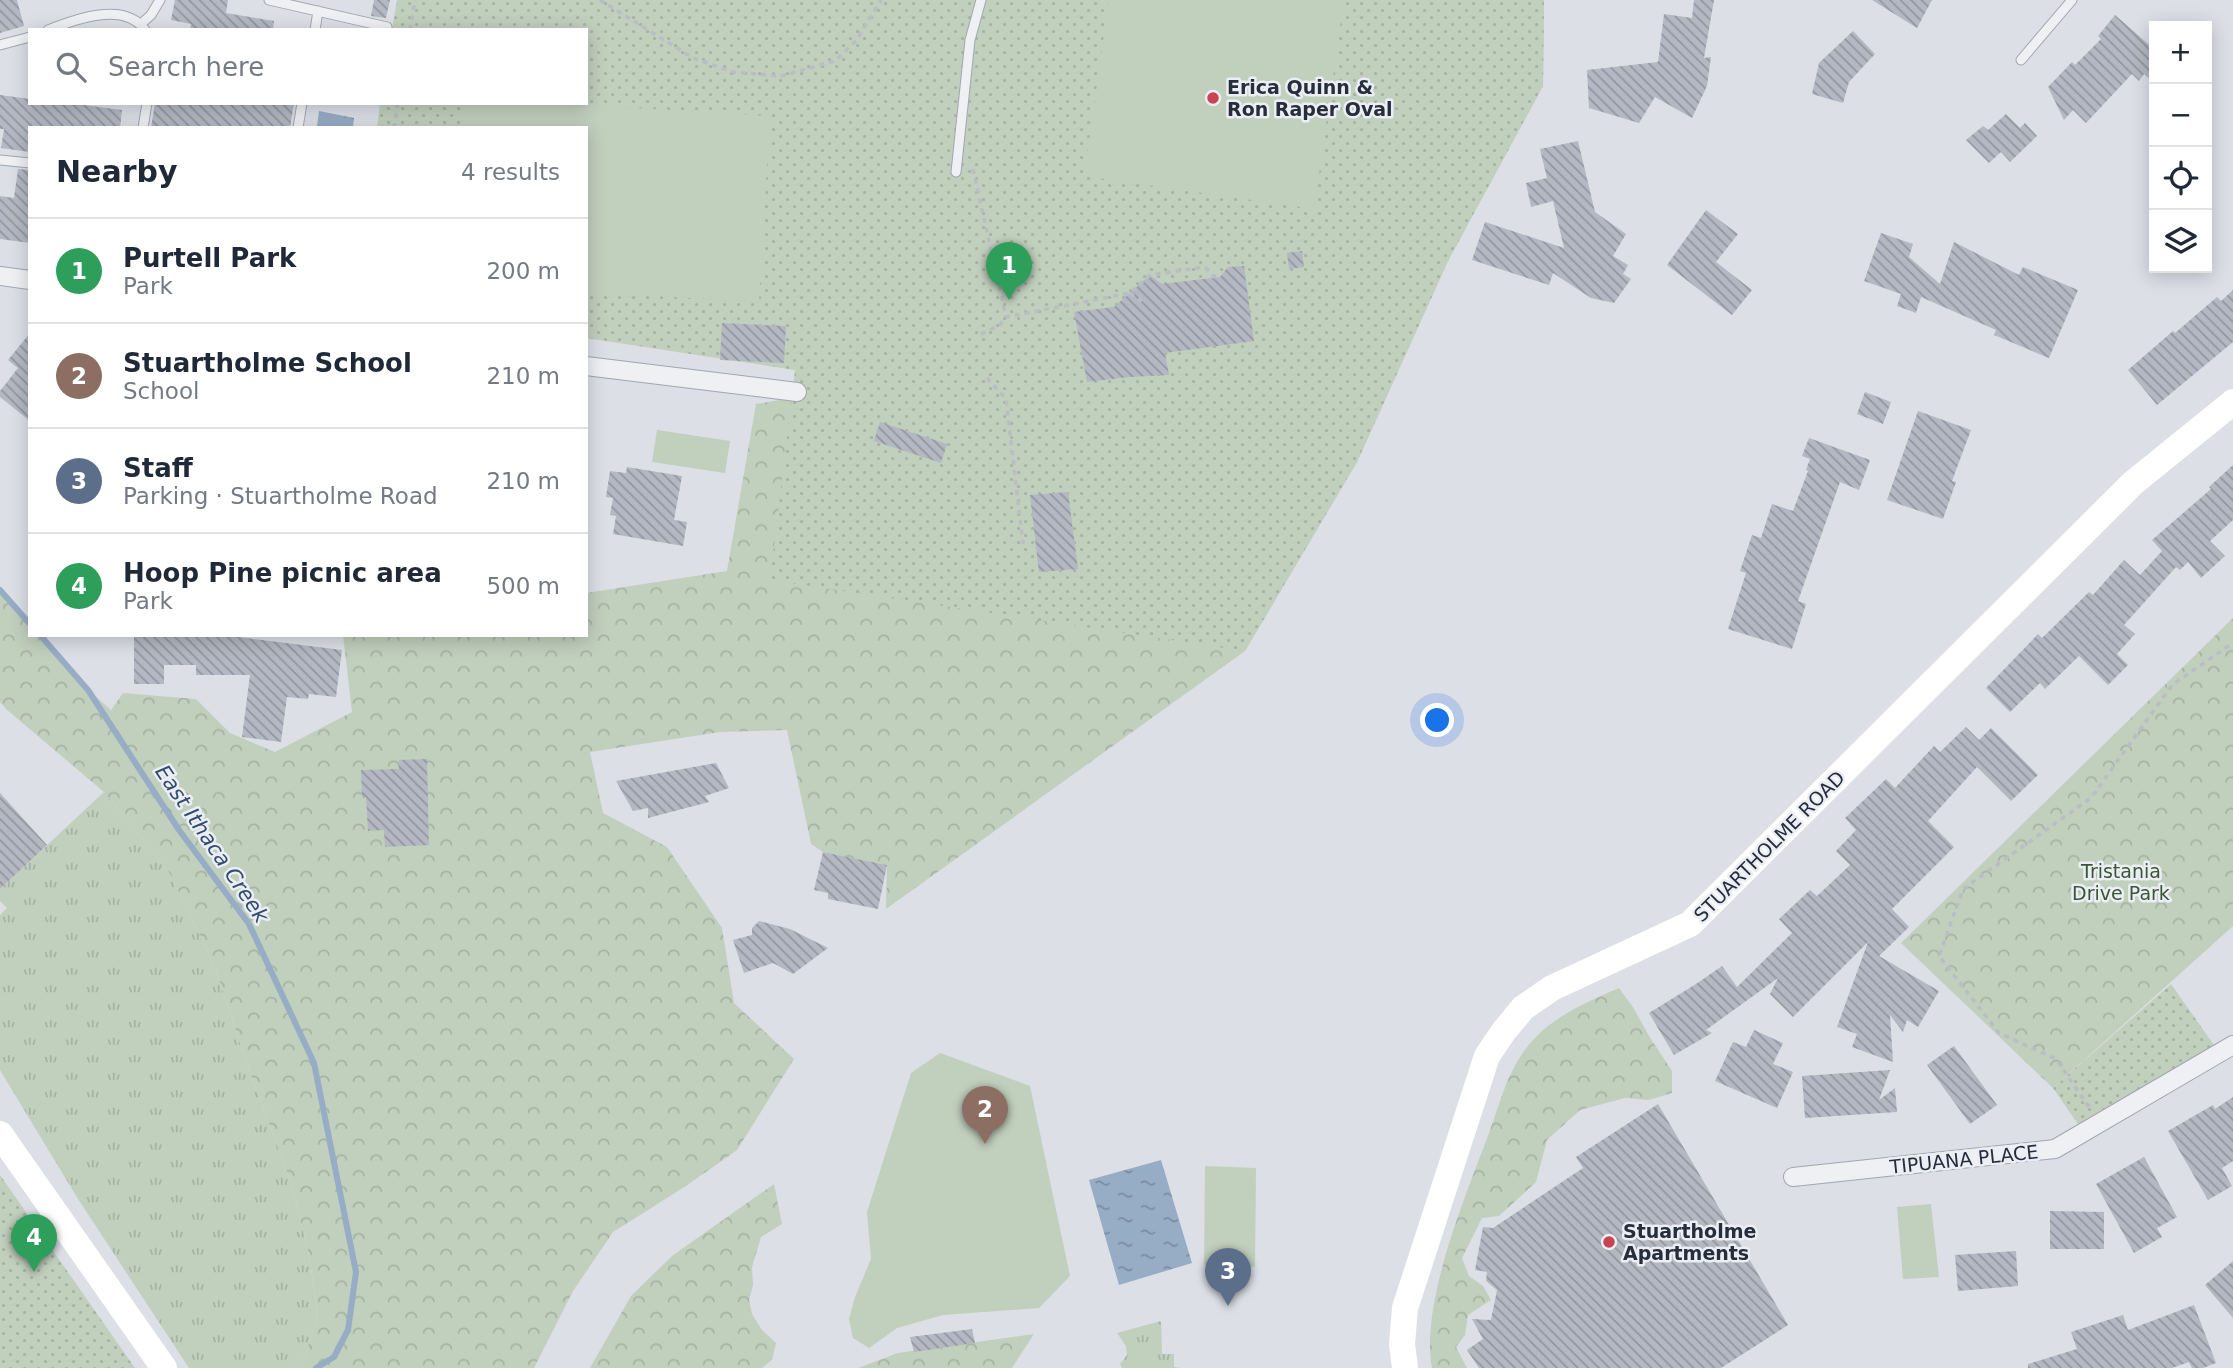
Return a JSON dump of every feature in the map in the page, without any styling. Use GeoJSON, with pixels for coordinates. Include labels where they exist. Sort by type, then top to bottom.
{"type":"FeatureCollection","features":[{"type":"Feature","properties":{"kind":"main road","name":"STUARTHOLME ROAD"},"geometry":{"type":"LineString","coordinates":[[1405,1368],[1402,1344],[1405,1308],[1487,1056],[1504,1031],[1524,1009],[1552,988],[1690,924],[2133,483],[2233,402]]}},
{"type":"Feature","properties":{"kind":"main road"},"geometry":{"type":"LineString","coordinates":[[0,1135],[164,1368]]}},
{"type":"Feature","properties":{"kind":"street"},"geometry":{"type":"LineString","coordinates":[[0,276],[28,280]]}},
{"type":"Feature","properties":{"kind":"street"},"geometry":{"type":"LineString","coordinates":[[588,366],[797,393]]}},
{"type":"Feature","properties":{"kind":"street","name":"TIPUANA PLACE"},"geometry":{"type":"LineString","coordinates":[[1793,1177],[2055,1149],[2233,1045]]}},
{"type":"Feature","properties":{"kind":"lane"},"geometry":{"type":"LineString","coordinates":[[54,28],[74,21],[118,13],[143,27],[160,0]]}},
{"type":"Feature","properties":{"kind":"lane"},"geometry":{"type":"LineString","coordinates":[[269,0],[387,27]]}},
{"type":"Feature","properties":{"kind":"lane"},"geometry":{"type":"LineString","coordinates":[[956,172],[970,40],[981,0]]}},
{"type":"Feature","properties":{"kind":"lane"},"geometry":{"type":"LineString","coordinates":[[2021,60],[2072,0]]}},
{"type":"Feature","properties":{"kind":"lane"},"geometry":{"type":"LineString","coordinates":[[315,28],[318,11]]}},
{"type":"Feature","properties":{"kind":"lane"},"geometry":{"type":"LineString","coordinates":[[0,45],[28,38]]}},
{"type":"Feature","properties":{"kind":"lane"},"geometry":{"type":"LineString","coordinates":[[143,126],[147,105]]}},
{"type":"Feature","properties":{"kind":"lane"},"geometry":{"type":"LineString","coordinates":[[298,126],[302,105]]}},
{"type":"Feature","properties":{"kind":"lane"},"geometry":{"type":"LineString","coordinates":[[0,160],[28,163]]}},
{"type":"Feature","properties":{"kind":"path"},"geometry":{"type":"LineString","coordinates":[[410,28],[415,0]]}},
{"type":"Feature","properties":{"kind":"path"},"geometry":{"type":"LineString","coordinates":[[600,0],[693,58],[733,72],[781,76],[835,61],[856,41],[880,0]]}},
{"type":"Feature","properties":{"kind":"path"},"geometry":{"type":"LineString","coordinates":[[394,126],[398,105]]}},
{"type":"Feature","properties":{"kind":"path"},"geometry":{"type":"LineString","coordinates":[[973,169],[1006,317]]}},
{"type":"Feature","properties":{"kind":"path"},"geometry":{"type":"LineString","coordinates":[[981,334],[1000,325],[1006,317],[1129,293],[1150,275],[1205,267],[1215,278]]}},
{"type":"Feature","properties":{"kind":"path"},"geometry":{"type":"LineString","coordinates":[[1129,293],[1142,301]]}},
{"type":"Feature","properties":{"kind":"path"},"geometry":{"type":"LineString","coordinates":[[987,378],[1006,399],[1023,544]]}},
{"type":"Feature","properties":{"kind":"path"},"geometry":{"type":"LineString","coordinates":[[2100,1123],[2056,1059],[1999,1032],[1939,956],[1963,889],[2091,798],[2172,685],[2233,643]]}},
{"type":"Feature","properties":{"kind":"green space"},"geometry":{"type":"Polygon","coordinates":[[[397,0],[1544,0],[1543,86],[1448,261],[1357,462],[1245,651],[770,580],[795,370],[588,338],[588,126],[377,126],[380,105],[588,105],[588,28],[392,28],[397,0]]]}},
{"type":"Feature","properties":{"kind":"green space","name":"Erica Quinn & Ron Raper Oval"},"geometry":{"type":"Polygon","coordinates":[[[1109,0],[1344,0],[1314,209],[1084,176],[1109,0]]]}},
{"type":"Feature","properties":{"kind":"green space"},"geometry":{"type":"Polygon","coordinates":[[[1544,0],[1543,86],[1448,261],[1357,462],[1245,651],[886,909],[887,865],[823,852],[811,844],[787,730],[720,732],[590,752],[603,813],[667,847],[722,928],[734,1003],[794,1059],[737,1150],[613,1232],[573,1291],[534,1368],[291,1368],[305,1356],[318,1314],[308,1250],[290,1180],[215,968],[171,875],[104,792],[0,702],[0,590],[28,622],[28,637],[42,637],[88,690],[111,710],[123,693],[196,699],[230,733],[275,752],[352,712],[343,637],[588,637],[588,593],[727,571],[756,404],[826,392],[1544,0]]]}},
{"type":"Feature","properties":{"kind":"green space"},"geometry":{"type":"Polygon","coordinates":[[[465,105],[587,105],[770,116],[759,302],[588,292],[588,126],[463,126],[465,105]]]}},
{"type":"Feature","properties":{"kind":"green space"},"geometry":{"type":"Polygon","coordinates":[[[657,430],[730,441],[725,473],[652,462],[657,430]]]}},
{"type":"Feature","properties":{"kind":"green space","name":"Tristania Drive Park"},"geometry":{"type":"Polygon","coordinates":[[[2233,618],[2233,926],[2053,1088],[1901,943],[2233,618]]]}},
{"type":"Feature","properties":{"kind":"green space"},"geometry":{"type":"Polygon","coordinates":[[[104,792],[171,875],[215,968],[290,1180],[308,1250],[318,1314],[305,1356],[291,1368],[189,1368],[78,1199],[0,1070],[0,915],[7,908],[0,901],[0,889],[104,792]]]}},
{"type":"Feature","properties":{"kind":"green space"},"geometry":{"type":"Polygon","coordinates":[[[2171,984],[2216,1048],[2080,1127],[2053,1088],[2171,984]]]}},
{"type":"Feature","properties":{"kind":"green space"},"geometry":{"type":"Polygon","coordinates":[[[1619,988],[1672,1071],[1672,1093],[1649,1100],[1625,1098],[1580,1110],[1547,1140],[1536,1182],[1499,1216],[1482,1218],[1462,1258],[1469,1276],[1483,1286],[1491,1300],[1468,1315],[1465,1335],[1456,1347],[1467,1368],[1432,1368],[1432,1313],[1438,1283],[1457,1219],[1511,1074],[1524,1051],[1552,1023],[1619,988]]]}},
{"type":"Feature","properties":{"kind":"green space"},"geometry":{"type":"Polygon","coordinates":[[[940,1053],[1030,1086],[1070,1276],[1039,1308],[943,1315],[897,1328],[869,1348],[853,1338],[849,1319],[871,1259],[867,1212],[911,1073],[940,1053]]]}},
{"type":"Feature","properties":{"kind":"green space"},"geometry":{"type":"Polygon","coordinates":[[[1205,1166],[1256,1168],[1255,1267],[1204,1265],[1205,1166]]]}},
{"type":"Feature","properties":{"kind":"green space"},"geometry":{"type":"Polygon","coordinates":[[[0,1175],[135,1368],[0,1368],[0,1175]]]}},
{"type":"Feature","properties":{"kind":"green space"},"geometry":{"type":"Polygon","coordinates":[[[774,1184],[782,1224],[761,1237],[752,1267],[753,1285],[749,1300],[752,1314],[762,1330],[776,1343],[772,1360],[762,1368],[590,1368],[631,1296],[672,1256],[774,1184]]]}},
{"type":"Feature","properties":{"kind":"green space"},"geometry":{"type":"Polygon","coordinates":[[[1931,1204],[1939,1277],[1903,1279],[1897,1207],[1931,1204]]]}},
{"type":"Feature","properties":{"kind":"green space"},"geometry":{"type":"Polygon","coordinates":[[[1161,1321],[1162,1354],[1174,1354],[1174,1367],[1182,1368],[1122,1368],[1120,1364],[1127,1355],[1126,1346],[1117,1333],[1161,1321]]]}},
{"type":"Feature","properties":{"kind":"green space"},"geometry":{"type":"Polygon","coordinates":[[[1034,1334],[1012,1368],[858,1368],[898,1353],[1034,1334]]]}},
{"type":"Feature","properties":{"kind":"water"},"geometry":{"type":"Polygon","coordinates":[[[319,111],[354,118],[353,126],[317,126],[319,111]]]}},
{"type":"Feature","properties":{"kind":"water"},"geometry":{"type":"Polygon","coordinates":[[[1161,1160],[1192,1263],[1119,1285],[1089,1180],[1161,1160]]]}},
{"type":"Feature","properties":{"kind":"building"},"geometry":{"type":"Polygon","coordinates":[[[0,0],[17,0],[24,26],[0,33],[0,0]]]}},
{"type":"Feature","properties":{"kind":"building"},"geometry":{"type":"Polygon","coordinates":[[[175,0],[228,0],[226,13],[274,21],[273,28],[190,28],[191,24],[171,20],[175,0]]]}},
{"type":"Feature","properties":{"kind":"building"},"geometry":{"type":"Polygon","coordinates":[[[374,0],[390,0],[386,18],[371,16],[374,0]]]}},
{"type":"Feature","properties":{"kind":"building"},"geometry":{"type":"Polygon","coordinates":[[[1694,0],[1714,0],[1704,58],[1711,57],[1707,86],[1692,118],[1655,97],[1639,123],[1589,108],[1587,70],[1658,62],[1664,14],[1692,18],[1694,0]]]}},
{"type":"Feature","properties":{"kind":"building"},"geometry":{"type":"Polygon","coordinates":[[[1872,0],[1932,0],[1917,28],[1872,0]]]}},
{"type":"Feature","properties":{"kind":"building"},"geometry":{"type":"Polygon","coordinates":[[[2115,15],[2149,45],[2149,78],[2144,74],[2139,81],[2132,74],[2086,123],[2073,110],[2064,120],[2048,87],[2072,62],[2075,65],[2101,39],[2098,36],[2115,15]]]}},
{"type":"Feature","properties":{"kind":"building"},"geometry":{"type":"Polygon","coordinates":[[[1853,31],[1875,54],[1849,82],[1843,103],[1812,94],[1819,63],[1853,31]]]}},
{"type":"Feature","properties":{"kind":"building"},"geometry":{"type":"Polygon","coordinates":[[[0,95],[28,99],[28,105],[83,105],[122,110],[120,126],[28,126],[28,152],[1,148],[4,129],[0,129],[0,95]]]}},
{"type":"Feature","properties":{"kind":"building"},"geometry":{"type":"Polygon","coordinates":[[[155,105],[294,105],[290,126],[151,126],[155,105]]]}},
{"type":"Feature","properties":{"kind":"building"},"geometry":{"type":"Polygon","coordinates":[[[2006,114],[2020,128],[2025,123],[2037,136],[2010,162],[2001,152],[1989,163],[1966,140],[1983,126],[1988,130],[2006,114]]]}},
{"type":"Feature","properties":{"kind":"building"},"geometry":{"type":"Polygon","coordinates":[[[1578,141],[1595,212],[1626,234],[1613,256],[1628,265],[1623,274],[1631,279],[1614,303],[1591,298],[1553,273],[1549,285],[1472,260],[1485,222],[1564,248],[1553,201],[1531,207],[1526,183],[1547,178],[1540,149],[1578,141]]]}},
{"type":"Feature","properties":{"kind":"building"},"geometry":{"type":"Polygon","coordinates":[[[18,169],[28,170],[28,243],[0,239],[0,196],[14,198],[18,169]]]}},
{"type":"Feature","properties":{"kind":"building"},"geometry":{"type":"Polygon","coordinates":[[[1706,210],[1738,234],[1716,262],[1752,290],[1732,315],[1667,265],[1706,210]]]}},
{"type":"Feature","properties":{"kind":"building"},"geometry":{"type":"Polygon","coordinates":[[[1881,233],[1913,244],[1909,257],[1940,284],[1954,242],[2019,275],[2023,267],[2078,290],[2049,358],[1994,335],[1996,330],[1921,297],[1916,313],[1897,306],[1901,294],[1864,281],[1881,233]]]}},
{"type":"Feature","properties":{"kind":"building"},"geometry":{"type":"Polygon","coordinates":[[[1302,251],[1304,267],[1289,269],[1287,253],[1302,251]]]}},
{"type":"Feature","properties":{"kind":"building"},"geometry":{"type":"Polygon","coordinates":[[[1244,266],[1254,341],[1165,353],[1169,375],[1087,382],[1074,312],[1114,307],[1150,275],[1162,284],[1220,277],[1228,267],[1244,266]]]}},
{"type":"Feature","properties":{"kind":"building"},"geometry":{"type":"Polygon","coordinates":[[[2233,290],[2233,342],[2157,405],[2128,370],[2217,297],[2221,301],[2233,290]]]}},
{"type":"Feature","properties":{"kind":"building"},"geometry":{"type":"Polygon","coordinates":[[[722,323],[786,326],[784,363],[720,360],[722,323]]]}},
{"type":"Feature","properties":{"kind":"building"},"geometry":{"type":"Polygon","coordinates":[[[28,335],[28,419],[0,397],[0,391],[18,368],[8,360],[28,335]]]}},
{"type":"Feature","properties":{"kind":"building"},"geometry":{"type":"Polygon","coordinates":[[[1865,392],[1891,402],[1883,424],[1857,414],[1865,392]]]}},
{"type":"Feature","properties":{"kind":"building"},"geometry":{"type":"Polygon","coordinates":[[[1918,411],[1971,430],[1952,481],[1956,482],[1943,519],[1887,500],[1918,411]]]}},
{"type":"Feature","properties":{"kind":"building"},"geometry":{"type":"Polygon","coordinates":[[[880,422],[947,444],[941,463],[874,441],[880,422]]]}},
{"type":"Feature","properties":{"kind":"building"},"geometry":{"type":"Polygon","coordinates":[[[1809,438],[1870,460],[1859,490],[1840,482],[1798,601],[1806,604],[1792,649],[1728,629],[1746,573],[1740,571],[1752,535],[1761,538],[1772,504],[1793,511],[1808,471],[1806,470],[1810,459],[1802,456],[1809,438]]]}},
{"type":"Feature","properties":{"kind":"building"},"geometry":{"type":"Polygon","coordinates":[[[2233,465],[2233,520],[2210,541],[2225,556],[2201,578],[2188,562],[2180,570],[2176,567],[2124,625],[2135,634],[2117,654],[2128,665],[2108,685],[2079,656],[2045,689],[2040,683],[2010,712],[1986,688],[2038,634],[2042,638],[2089,592],[2093,595],[2124,560],[2140,575],[2162,551],[2152,540],[2211,489],[2209,487],[2233,465]]]}},
{"type":"Feature","properties":{"kind":"building"},"geometry":{"type":"Polygon","coordinates":[[[627,467],[682,476],[674,520],[687,522],[683,546],[613,534],[616,516],[610,515],[613,498],[606,497],[610,471],[626,473],[627,467]]]}},
{"type":"Feature","properties":{"kind":"building"},"geometry":{"type":"Polygon","coordinates":[[[1068,492],[1078,569],[1039,572],[1030,495],[1068,492]]]}},
{"type":"Feature","properties":{"kind":"building"},"geometry":{"type":"Polygon","coordinates":[[[134,637],[239,637],[342,650],[336,697],[309,694],[308,699],[287,697],[281,742],[242,737],[250,675],[196,675],[196,665],[164,665],[164,684],[134,684],[134,637]]]}},
{"type":"Feature","properties":{"kind":"building"},"geometry":{"type":"Polygon","coordinates":[[[1966,727],[1979,740],[1991,728],[2038,775],[2011,801],[1977,767],[1928,821],[1954,847],[1892,909],[1909,927],[1879,956],[1939,991],[1918,1027],[1907,1020],[1903,1032],[1890,1015],[1893,1062],[1852,1047],[1857,1034],[1837,1027],[1868,942],[1793,1017],[1770,994],[1778,978],[1706,1030],[1712,1033],[1674,1055],[1649,1013],[1722,966],[1737,987],[1792,933],[1779,919],[1810,890],[1817,896],[1850,865],[1836,851],[1856,830],[1845,818],[1886,779],[1895,788],[1934,746],[1940,752],[1966,727]]]}},
{"type":"Feature","properties":{"kind":"building"},"geometry":{"type":"Polygon","coordinates":[[[427,759],[429,845],[385,847],[384,830],[368,831],[361,770],[399,769],[399,760],[427,759]]]}},
{"type":"Feature","properties":{"kind":"building"},"geometry":{"type":"Polygon","coordinates":[[[716,763],[729,788],[705,796],[709,802],[648,818],[648,808],[633,811],[616,781],[716,763]]]}},
{"type":"Feature","properties":{"kind":"building"},"geometry":{"type":"Polygon","coordinates":[[[0,793],[47,845],[0,889],[0,793]]]}},
{"type":"Feature","properties":{"kind":"building"},"geometry":{"type":"Polygon","coordinates":[[[823,852],[887,865],[878,909],[828,899],[828,893],[814,890],[823,852]]]}},
{"type":"Feature","properties":{"kind":"building"},"geometry":{"type":"Polygon","coordinates":[[[759,921],[790,929],[828,948],[793,974],[773,963],[744,973],[733,940],[752,935],[752,928],[759,921]]]}},
{"type":"Feature","properties":{"kind":"building"},"geometry":{"type":"Polygon","coordinates":[[[1754,1030],[1783,1043],[1773,1064],[1793,1072],[1777,1108],[1715,1081],[1733,1042],[1746,1047],[1754,1030]]]}},
{"type":"Feature","properties":{"kind":"building"},"geometry":{"type":"Polygon","coordinates":[[[1954,1046],[1997,1105],[1970,1124],[1927,1065],[1954,1046]]]}},
{"type":"Feature","properties":{"kind":"building"},"geometry":{"type":"Polygon","coordinates":[[[1890,1070],[1879,1100],[1895,1088],[1897,1112],[1805,1118],[1802,1076],[1890,1070]]]}},
{"type":"Feature","properties":{"kind":"building"},"geometry":{"type":"Polygon","coordinates":[[[2233,1097],[2233,1161],[2222,1168],[2232,1186],[2208,1200],[2168,1131],[2213,1105],[2215,1109],[2233,1097]]]}},
{"type":"Feature","properties":{"kind":"building","name":"Stuartholme Apartments"},"geometry":{"type":"Polygon","coordinates":[[[1658,1104],[1788,1325],[1721,1368],[1479,1368],[1467,1350],[1483,1339],[1472,1319],[1491,1320],[1497,1290],[1486,1281],[1487,1272],[1475,1270],[1483,1227],[1493,1228],[1583,1168],[1576,1157],[1658,1104]]]}},
{"type":"Feature","properties":{"kind":"building"},"geometry":{"type":"Polygon","coordinates":[[[2144,1157],[2177,1217],[2157,1228],[2162,1237],[2134,1253],[2096,1184],[2144,1157]]]}},
{"type":"Feature","properties":{"kind":"building"},"geometry":{"type":"Polygon","coordinates":[[[2050,1211],[2104,1212],[2104,1249],[2050,1249],[2050,1211]]]}},
{"type":"Feature","properties":{"kind":"building"},"geometry":{"type":"Polygon","coordinates":[[[2016,1251],[2018,1286],[1958,1291],[1955,1255],[2016,1251]]]}},
{"type":"Feature","properties":{"kind":"building"},"geometry":{"type":"Polygon","coordinates":[[[2233,1261],[2233,1318],[2205,1285],[2233,1261]]]}},
{"type":"Feature","properties":{"kind":"building"},"geometry":{"type":"Polygon","coordinates":[[[2194,1305],[2216,1363],[2203,1368],[2192,1368],[2189,1362],[2172,1368],[2028,1368],[2028,1364],[2077,1349],[2071,1332],[2123,1315],[2128,1330],[2194,1305]]]}},
{"type":"Feature","properties":{"kind":"building"},"geometry":{"type":"Polygon","coordinates":[[[972,1329],[975,1343],[914,1352],[910,1337],[972,1329]]]}},
{"type":"Feature","properties":{"kind":"waterway","name":"East Ithaca Creek"},"geometry":{"type":"LineString","coordinates":[[0,590],[28,622]]}},
{"type":"Feature","properties":{"kind":"waterway","name":"East Ithaca Creek"},"geometry":{"type":"LineString","coordinates":[[42,637],[88,690],[179,830],[249,924],[314,1063],[356,1272],[348,1330],[334,1357],[316,1368]]}},
{"type":"Feature","properties":{"kind":"place","name":"Erica Quinn & Ron Raper Oval"},"geometry":{"type":"Point","coordinates":[1213,98]}},
{"type":"Feature","properties":{"kind":"place","name":"Purtell Park"},"geometry":{"type":"Point","coordinates":[1009,300]}},
{"type":"Feature","properties":{"kind":"place","name":"Stuartholme School"},"geometry":{"type":"Point","coordinates":[985,1144]}},
{"type":"Feature","properties":{"kind":"place","name":"Stuartholme Apartments"},"geometry":{"type":"Point","coordinates":[1609,1242]}},
{"type":"Feature","properties":{"kind":"place","name":"Hoop Pine picnic area"},"geometry":{"type":"Point","coordinates":[34,1272]}},
{"type":"Feature","properties":{"kind":"place","name":"Staff"},"geometry":{"type":"Point","coordinates":[1228,1306]}}]}
